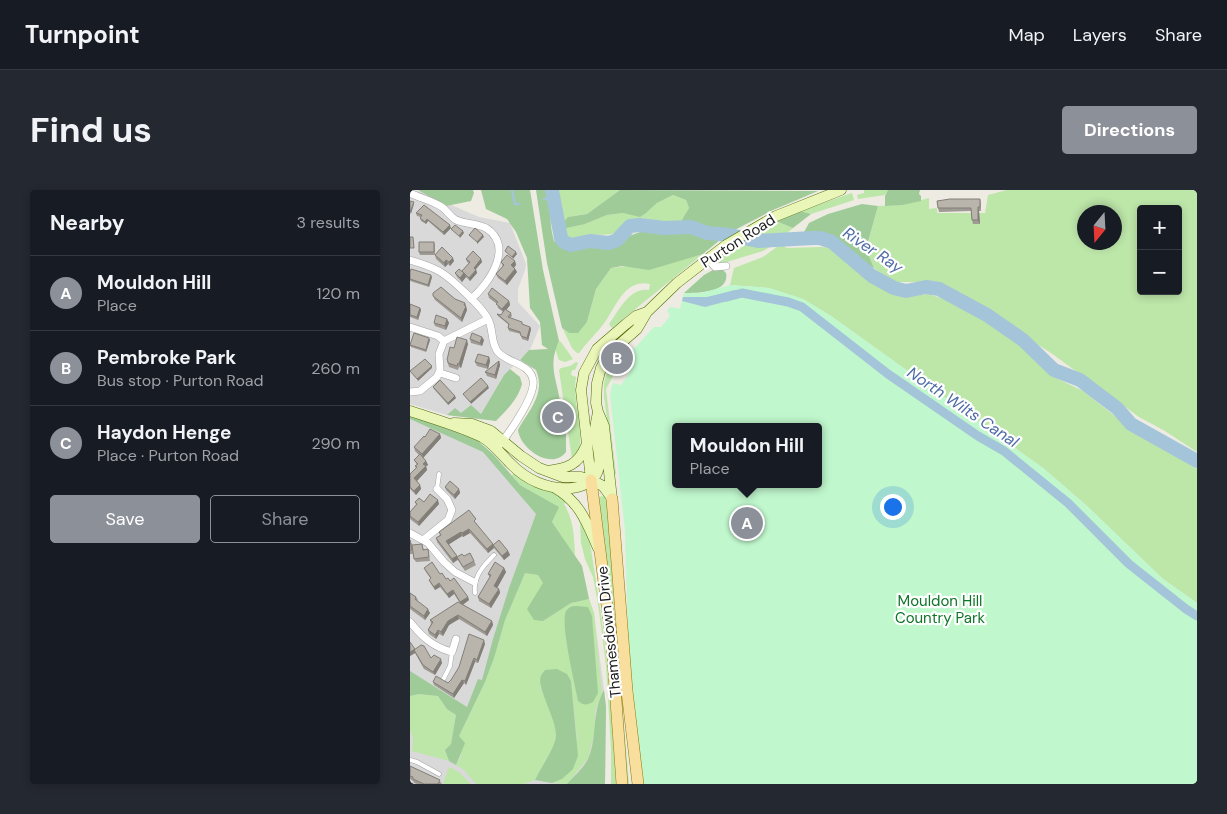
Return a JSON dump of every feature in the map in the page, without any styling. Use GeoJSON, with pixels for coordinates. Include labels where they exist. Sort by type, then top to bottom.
{"type":"FeatureCollection","features":[{"type":"Feature","properties":{"kind":"main road","name":"Purton Road"},"geometry":{"type":"LineString","coordinates":[[591,480],[597,472],[599,464],[595,428],[598,412],[597,383],[603,364],[613,350],[637,329],[646,312],[677,284],[726,246],[776,216],[841,190]]}},
{"type":"Feature","properties":{"kind":"main road","name":"Purton Road"},"geometry":{"type":"LineString","coordinates":[[591,480],[581,390],[584,373],[597,349],[636,316],[646,312]]}},
{"type":"Feature","properties":{"kind":"main road"},"geometry":{"type":"LineString","coordinates":[[410,411],[448,423],[484,438],[522,474],[539,483],[575,488],[583,486],[591,480]]}},
{"type":"Feature","properties":{"kind":"main road","name":"Purton Road"},"geometry":{"type":"LineString","coordinates":[[598,412],[604,426],[612,499]]}},
{"type":"Feature","properties":{"kind":"main road"},"geometry":{"type":"LineString","coordinates":[[448,423],[481,426],[531,462],[563,477],[581,477],[591,480],[603,486],[612,499]]}},
{"type":"Feature","properties":{"kind":"main road"},"geometry":{"type":"LineString","coordinates":[[548,471],[566,467],[575,462],[582,454],[586,444]]}},
{"type":"Feature","properties":{"kind":"main road","name":"Thamesdown Drive"},"geometry":{"type":"LineString","coordinates":[[591,480],[612,644],[622,784]]}},
{"type":"Feature","properties":{"kind":"main road"},"geometry":{"type":"LineString","coordinates":[[552,486],[575,503],[600,554]]}},
{"type":"Feature","properties":{"kind":"main road","name":"Thamesdown Drive"},"geometry":{"type":"LineString","coordinates":[[612,499],[628,699],[638,784]]}},
{"type":"Feature","properties":{"kind":"street"},"geometry":{"type":"LineString","coordinates":[[410,194],[437,204],[456,220],[474,223],[487,229],[496,239],[498,252],[494,273],[471,299]]}},
{"type":"Feature","properties":{"kind":"street"},"geometry":{"type":"LineString","coordinates":[[708,259],[715,267],[726,266]]}},
{"type":"Feature","properties":{"kind":"street"},"geometry":{"type":"LineString","coordinates":[[410,260],[441,272],[471,299],[488,319],[493,341],[498,352],[508,360],[524,367],[533,378],[531,393],[496,449]]}},
{"type":"Feature","properties":{"kind":"street"},"geometry":{"type":"LineString","coordinates":[[440,374],[439,354],[444,341],[488,319]]}},
{"type":"Feature","properties":{"kind":"street"},"geometry":{"type":"LineString","coordinates":[[410,327],[438,336],[444,341]]}},
{"type":"Feature","properties":{"kind":"street"},"geometry":{"type":"LineString","coordinates":[[440,374],[456,378]]}},
{"type":"Feature","properties":{"kind":"street"},"geometry":{"type":"LineString","coordinates":[[410,392],[416,392],[424,388],[440,374]]}},
{"type":"Feature","properties":{"kind":"street"},"geometry":{"type":"LineString","coordinates":[[423,540],[448,520],[452,510],[447,499],[437,489]]}},
{"type":"Feature","properties":{"kind":"street"},"geometry":{"type":"LineString","coordinates":[[410,533],[416,538],[423,540],[449,567],[474,582]]}},
{"type":"Feature","properties":{"kind":"street"},"geometry":{"type":"LineString","coordinates":[[410,622],[426,640],[438,648],[452,652],[456,639]]}},
{"type":"Feature","properties":{"kind":"lane"},"geometry":{"type":"LineString","coordinates":[[437,489],[439,474]]}},
{"type":"Feature","properties":{"kind":"lane"},"geometry":{"type":"LineString","coordinates":[[475,593],[474,582],[483,567],[494,555]]}},
{"type":"Feature","properties":{"kind":"lane"},"geometry":{"type":"LineString","coordinates":[[443,680],[450,666],[452,652]]}},
{"type":"Feature","properties":{"kind":"lane"},"geometry":{"type":"LineString","coordinates":[[410,760],[439,774]]}},
{"type":"Feature","properties":{"kind":"shaded area"},"geometry":{"type":"Polygon","coordinates":[[[410,190],[419,191],[479,217],[510,223],[526,264],[518,289],[518,302],[540,326],[530,350],[504,375],[478,419],[447,415],[410,404],[410,190]]]}},
{"type":"Feature","properties":{"kind":"shaded area"},"geometry":{"type":"Polygon","coordinates":[[[410,415],[493,454],[552,522],[582,566],[594,613],[606,707],[605,784],[410,784],[410,415]]]}},
{"type":"Feature","properties":{"kind":"green space"},"geometry":{"type":"Polygon","coordinates":[[[418,190],[473,190],[474,193],[471,201],[446,206],[418,190]]]}},
{"type":"Feature","properties":{"kind":"green space"},"geometry":{"type":"Polygon","coordinates":[[[481,190],[530,190],[543,270],[559,341],[553,364],[560,401],[555,402],[548,428],[561,435],[566,434],[566,452],[560,457],[553,459],[537,455],[530,450],[524,444],[518,430],[535,402],[539,387],[536,370],[520,360],[529,350],[548,349],[542,345],[540,322],[530,308],[527,258],[516,232],[507,219],[486,209],[481,190]]]}},
{"type":"Feature","properties":{"kind":"green space"},"geometry":{"type":"Polygon","coordinates":[[[536,190],[556,190],[557,192],[552,205],[551,216],[554,241],[561,245],[588,245],[611,248],[629,236],[646,230],[660,231],[678,227],[689,208],[686,200],[673,195],[657,203],[640,217],[623,213],[607,215],[585,224],[566,228],[563,223],[568,217],[587,214],[620,190],[818,191],[773,210],[727,234],[703,254],[649,270],[622,266],[611,268],[596,289],[587,322],[578,333],[569,333],[562,328],[547,263],[536,190]]]}},
{"type":"Feature","properties":{"kind":"green space"},"geometry":{"type":"Polygon","coordinates":[[[559,190],[620,190],[587,214],[568,217],[585,224],[607,215],[623,213],[640,216],[657,203],[673,195],[686,200],[689,208],[682,220],[676,223],[670,224],[649,219],[638,219],[632,221],[616,233],[573,239],[566,237],[563,227],[559,190]]]}},
{"type":"Feature","properties":{"kind":"green space"},"geometry":{"type":"Polygon","coordinates":[[[864,190],[888,190],[885,195],[858,199],[857,195],[864,193],[864,190]]]}},
{"type":"Feature","properties":{"kind":"green space"},"geometry":{"type":"Polygon","coordinates":[[[888,190],[920,190],[921,201],[885,206],[885,196],[888,190]]]}},
{"type":"Feature","properties":{"kind":"green space"},"geometry":{"type":"Polygon","coordinates":[[[1007,190],[1197,190],[1197,452],[1139,417],[1051,353],[970,301],[937,284],[897,282],[884,276],[874,268],[866,249],[878,206],[903,205],[929,198],[929,209],[937,208],[937,213],[985,213],[988,195],[1007,190]]]}},
{"type":"Feature","properties":{"kind":"green space"},"geometry":{"type":"Polygon","coordinates":[[[852,193],[854,200],[811,214],[800,211],[852,193]]]}},
{"type":"Feature","properties":{"kind":"green space"},"geometry":{"type":"Polygon","coordinates":[[[862,204],[878,206],[866,249],[874,268],[827,243],[803,234],[809,223],[828,214],[862,204]]]}},
{"type":"Feature","properties":{"kind":"green space"},"geometry":{"type":"Polygon","coordinates":[[[800,211],[811,214],[793,228],[776,221],[800,211]]]}},
{"type":"Feature","properties":{"kind":"green space"},"geometry":{"type":"Polygon","coordinates":[[[776,221],[793,228],[775,244],[763,251],[720,264],[715,262],[716,259],[734,246],[741,247],[755,238],[759,230],[776,221]]]}},
{"type":"Feature","properties":{"kind":"green space"},"geometry":{"type":"Polygon","coordinates":[[[781,244],[787,248],[831,248],[876,285],[895,293],[912,296],[928,294],[944,299],[985,321],[1023,348],[1054,377],[1083,391],[1133,430],[1197,469],[1197,603],[1163,579],[1087,506],[1043,468],[831,316],[803,299],[769,288],[730,285],[734,268],[763,257],[781,244]]]}},
{"type":"Feature","properties":{"kind":"green space"},"geometry":{"type":"Polygon","coordinates":[[[703,254],[612,328],[609,324],[621,306],[636,292],[649,290],[650,284],[634,285],[628,289],[602,326],[579,353],[572,348],[563,329],[569,333],[587,322],[596,289],[611,268],[676,261],[703,254]]]}},
{"type":"Feature","properties":{"kind":"green space"},"geometry":{"type":"Polygon","coordinates":[[[713,270],[723,270],[726,273],[726,280],[723,285],[712,290],[684,293],[704,275],[713,270]]]}},
{"type":"Feature","properties":{"kind":"green space","name":"Mouldon Hill Country Park"},"geometry":{"type":"Polygon","coordinates":[[[730,285],[769,288],[803,299],[831,316],[1043,468],[1087,506],[1163,579],[1197,603],[1197,784],[642,784],[629,670],[625,531],[610,394],[613,383],[621,385],[630,372],[630,353],[654,327],[661,327],[670,316],[667,310],[671,307],[680,309],[684,293],[701,293],[730,285]]]}},
{"type":"Feature","properties":{"kind":"green space"},"geometry":{"type":"Polygon","coordinates":[[[559,341],[573,359],[565,362],[559,360],[555,349],[559,341]]]}},
{"type":"Feature","properties":{"kind":"green space"},"geometry":{"type":"Polygon","coordinates":[[[625,349],[606,389],[616,474],[614,475],[604,383],[609,365],[612,366],[625,349]]]}},
{"type":"Feature","properties":{"kind":"green space"},"geometry":{"type":"Polygon","coordinates":[[[576,362],[578,363],[575,370],[572,370],[571,375],[576,377],[575,395],[580,442],[579,450],[572,459],[559,370],[576,362]]]}},
{"type":"Feature","properties":{"kind":"green space"},"geometry":{"type":"Polygon","coordinates":[[[510,369],[520,377],[522,384],[515,399],[496,421],[447,415],[455,408],[461,413],[471,405],[481,414],[504,375],[510,369]]]}},
{"type":"Feature","properties":{"kind":"green space"},"geometry":{"type":"Polygon","coordinates":[[[410,415],[477,440],[493,454],[520,485],[559,507],[552,522],[582,566],[589,599],[571,603],[543,621],[534,620],[527,609],[543,583],[538,575],[525,573],[505,620],[485,682],[459,736],[465,743],[456,765],[449,761],[445,750],[451,744],[456,715],[447,709],[438,696],[419,694],[410,696],[410,671],[467,707],[478,679],[482,680],[509,588],[536,514],[483,452],[410,419],[410,415]]]}},
{"type":"Feature","properties":{"kind":"green space"},"geometry":{"type":"Polygon","coordinates":[[[513,473],[532,486],[556,493],[566,501],[564,504],[572,523],[575,556],[552,522],[558,507],[520,485],[512,476],[513,473]]]}},
{"type":"Feature","properties":{"kind":"green space"},"geometry":{"type":"Polygon","coordinates":[[[605,496],[608,504],[615,622],[629,784],[627,784],[597,497],[605,496]]]}},
{"type":"Feature","properties":{"kind":"green space"},"geometry":{"type":"Polygon","coordinates":[[[571,506],[576,508],[590,543],[608,670],[616,784],[611,784],[606,665],[598,604],[593,577],[585,559],[581,543],[580,523],[571,506]]]}},
{"type":"Feature","properties":{"kind":"green space"},"geometry":{"type":"Polygon","coordinates":[[[525,573],[538,575],[543,583],[543,621],[571,603],[589,599],[594,613],[602,693],[595,711],[595,730],[588,758],[567,784],[552,783],[562,779],[577,739],[571,681],[540,687],[553,717],[556,736],[535,780],[524,784],[476,784],[464,770],[456,765],[461,756],[459,736],[485,682],[505,620],[525,573]]]}},
{"type":"Feature","properties":{"kind":"green space"},"geometry":{"type":"Polygon","coordinates":[[[576,606],[588,607],[592,616],[598,693],[593,702],[589,704],[582,704],[578,701],[565,628],[566,611],[576,606]]]}},
{"type":"Feature","properties":{"kind":"green space"},"geometry":{"type":"Polygon","coordinates":[[[557,669],[567,674],[571,681],[578,756],[573,769],[562,779],[552,783],[535,780],[551,751],[556,735],[540,681],[545,670],[557,669]]]}},
{"type":"Feature","properties":{"kind":"green space"},"geometry":{"type":"Polygon","coordinates":[[[604,690],[606,707],[605,784],[567,784],[588,759],[593,742],[597,707],[604,690]]]}},
{"type":"Feature","properties":{"kind":"green space"},"geometry":{"type":"Polygon","coordinates":[[[419,694],[438,696],[447,709],[456,715],[451,744],[445,750],[449,761],[412,751],[410,696],[419,694]]]}},
{"type":"Feature","properties":{"kind":"green space"},"geometry":{"type":"Polygon","coordinates":[[[449,767],[459,772],[471,784],[443,784],[449,767]]]}},
{"type":"Feature","properties":{"kind":"water"},"geometry":{"type":"Polygon","coordinates":[[[735,290],[739,298],[705,307],[682,301],[683,297],[707,297],[735,290]]]}},
{"type":"Feature","properties":{"kind":"building"},"geometry":{"type":"Polygon","coordinates":[[[980,199],[978,220],[972,220],[971,208],[938,208],[937,201],[980,199]]]}},
{"type":"Feature","properties":{"kind":"building"},"geometry":{"type":"Polygon","coordinates":[[[410,201],[414,202],[410,212],[410,201]]]}},
{"type":"Feature","properties":{"kind":"building"},"geometry":{"type":"Polygon","coordinates":[[[424,205],[450,225],[443,232],[427,219],[425,222],[420,218],[422,215],[416,213],[424,205]]]}},
{"type":"Feature","properties":{"kind":"building"},"geometry":{"type":"Polygon","coordinates":[[[455,225],[463,231],[459,236],[451,229],[455,225]]]}},
{"type":"Feature","properties":{"kind":"building"},"geometry":{"type":"Polygon","coordinates":[[[475,228],[483,235],[477,242],[469,235],[475,228]]]}},
{"type":"Feature","properties":{"kind":"building"},"geometry":{"type":"Polygon","coordinates":[[[410,237],[413,237],[414,248],[410,248],[410,237]]]}},
{"type":"Feature","properties":{"kind":"building"},"geometry":{"type":"Polygon","coordinates":[[[419,242],[434,242],[434,252],[419,252],[419,242]]]}},
{"type":"Feature","properties":{"kind":"building"},"geometry":{"type":"Polygon","coordinates":[[[508,246],[516,252],[512,257],[505,251],[508,246]]]}},
{"type":"Feature","properties":{"kind":"building"},"geometry":{"type":"Polygon","coordinates":[[[442,247],[453,258],[449,262],[446,260],[444,263],[435,255],[442,247]]]}},
{"type":"Feature","properties":{"kind":"building"},"geometry":{"type":"Polygon","coordinates":[[[473,251],[481,259],[474,268],[476,270],[469,278],[462,271],[470,262],[466,259],[473,251]]]}},
{"type":"Feature","properties":{"kind":"building"},"geometry":{"type":"Polygon","coordinates":[[[507,255],[515,261],[511,265],[515,269],[505,281],[496,274],[504,265],[501,262],[507,255]]]}},
{"type":"Feature","properties":{"kind":"building"},"geometry":{"type":"Polygon","coordinates":[[[411,269],[431,275],[428,285],[410,279],[411,269]]]}},
{"type":"Feature","properties":{"kind":"building"},"geometry":{"type":"Polygon","coordinates":[[[459,269],[464,273],[460,278],[455,273],[459,269]]]}},
{"type":"Feature","properties":{"kind":"building"},"geometry":{"type":"Polygon","coordinates":[[[441,287],[455,299],[465,303],[464,305],[466,306],[461,318],[433,296],[433,293],[441,287]]]}},
{"type":"Feature","properties":{"kind":"building"},"geometry":{"type":"Polygon","coordinates":[[[492,288],[509,301],[502,309],[496,304],[498,302],[488,294],[492,288]]]}},
{"type":"Feature","properties":{"kind":"building"},"geometry":{"type":"Polygon","coordinates":[[[410,304],[420,308],[417,317],[410,315],[410,304]]]}},
{"type":"Feature","properties":{"kind":"building"},"geometry":{"type":"Polygon","coordinates":[[[505,309],[511,313],[508,317],[530,327],[527,338],[521,336],[520,332],[508,328],[509,324],[497,314],[501,315],[505,309]]]}},
{"type":"Feature","properties":{"kind":"building"},"geometry":{"type":"Polygon","coordinates":[[[436,315],[447,319],[445,326],[434,323],[436,315]]]}},
{"type":"Feature","properties":{"kind":"building"},"geometry":{"type":"Polygon","coordinates":[[[414,333],[429,338],[426,350],[410,345],[414,333]]]}},
{"type":"Feature","properties":{"kind":"building"},"geometry":{"type":"Polygon","coordinates":[[[472,333],[482,337],[480,343],[470,339],[472,333]]]}},
{"type":"Feature","properties":{"kind":"building"},"geometry":{"type":"Polygon","coordinates":[[[457,337],[467,340],[457,366],[448,363],[447,360],[450,347],[454,348],[457,337]]]}},
{"type":"Feature","properties":{"kind":"building"},"geometry":{"type":"Polygon","coordinates":[[[478,354],[489,357],[486,365],[475,362],[478,354]]]}},
{"type":"Feature","properties":{"kind":"building"},"geometry":{"type":"Polygon","coordinates":[[[425,359],[432,366],[417,379],[410,371],[425,359]]]}},
{"type":"Feature","properties":{"kind":"building"},"geometry":{"type":"Polygon","coordinates":[[[499,361],[495,375],[485,372],[499,361]]]}},
{"type":"Feature","properties":{"kind":"building"},"geometry":{"type":"Polygon","coordinates":[[[481,378],[488,386],[470,402],[463,394],[481,378]]]}},
{"type":"Feature","properties":{"kind":"building"},"geometry":{"type":"Polygon","coordinates":[[[440,380],[455,396],[448,403],[433,387],[440,380]]]}},
{"type":"Feature","properties":{"kind":"building"},"geometry":{"type":"Polygon","coordinates":[[[430,429],[440,434],[422,454],[414,447],[425,437],[430,429]]]}},
{"type":"Feature","properties":{"kind":"building"},"geometry":{"type":"Polygon","coordinates":[[[420,454],[426,461],[423,464],[426,466],[414,478],[420,485],[414,491],[410,487],[410,474],[417,467],[415,466],[418,464],[414,460],[420,454]]]}},
{"type":"Feature","properties":{"kind":"building"},"geometry":{"type":"Polygon","coordinates":[[[450,481],[459,489],[454,495],[445,487],[450,481]]]}},
{"type":"Feature","properties":{"kind":"building"},"geometry":{"type":"Polygon","coordinates":[[[430,494],[438,500],[418,522],[410,516],[410,512],[417,504],[415,502],[419,498],[424,502],[430,494]]]}},
{"type":"Feature","properties":{"kind":"building"},"geometry":{"type":"Polygon","coordinates":[[[469,510],[476,519],[474,521],[493,544],[487,549],[469,529],[446,541],[457,556],[452,559],[436,538],[441,535],[439,532],[469,510]]]}},
{"type":"Feature","properties":{"kind":"building"},"geometry":{"type":"Polygon","coordinates":[[[499,540],[508,551],[502,556],[493,545],[499,540]]]}},
{"type":"Feature","properties":{"kind":"building"},"geometry":{"type":"Polygon","coordinates":[[[422,544],[423,550],[428,549],[429,557],[414,559],[412,545],[422,544]]]}},
{"type":"Feature","properties":{"kind":"building"},"geometry":{"type":"Polygon","coordinates":[[[470,553],[474,561],[463,567],[457,557],[470,553]]]}},
{"type":"Feature","properties":{"kind":"building"},"geometry":{"type":"Polygon","coordinates":[[[432,562],[446,579],[448,578],[450,581],[454,578],[468,597],[460,602],[453,590],[447,594],[439,583],[434,587],[429,580],[431,578],[424,568],[432,562]]]}},
{"type":"Feature","properties":{"kind":"building"},"geometry":{"type":"Polygon","coordinates":[[[495,562],[504,568],[494,586],[499,589],[489,604],[478,597],[491,575],[488,574],[495,562]]]}},
{"type":"Feature","properties":{"kind":"building"},"geometry":{"type":"Polygon","coordinates":[[[410,593],[428,609],[424,616],[410,606],[410,593]]]}},
{"type":"Feature","properties":{"kind":"building"},"geometry":{"type":"Polygon","coordinates":[[[458,602],[492,621],[485,632],[458,615],[448,621],[441,632],[438,630],[435,635],[428,630],[433,622],[430,620],[458,602]]]}},
{"type":"Feature","properties":{"kind":"building"},"geometry":{"type":"Polygon","coordinates":[[[469,634],[484,640],[477,660],[474,658],[465,681],[462,680],[453,694],[433,682],[436,676],[448,683],[451,680],[459,667],[469,634]]]}},
{"type":"Feature","properties":{"kind":"building"},"geometry":{"type":"Polygon","coordinates":[[[410,642],[415,649],[410,652],[410,642]]]}},
{"type":"Feature","properties":{"kind":"building"},"geometry":{"type":"Polygon","coordinates":[[[421,645],[424,646],[431,658],[434,655],[441,659],[433,672],[423,665],[414,650],[421,645]]]}},
{"type":"Feature","properties":{"kind":"building"},"geometry":{"type":"Polygon","coordinates":[[[410,766],[440,780],[438,784],[424,784],[413,779],[410,776],[410,766]]]}},
{"type":"Feature","properties":{"kind":"waterway"},"geometry":{"type":"LineString","coordinates":[[512,190],[515,204],[519,204]]}},
{"type":"Feature","properties":{"kind":"waterway","name":"River Ray"},"geometry":{"type":"LineString","coordinates":[[552,190],[561,238],[564,242],[571,245],[590,241],[609,243],[617,240],[630,226],[640,225],[664,228],[691,227],[707,233],[730,235],[758,241],[820,238],[832,242],[872,276],[894,288],[906,291],[926,287],[939,289],[987,315],[1023,340],[1054,370],[1080,380],[1117,408],[1131,424],[1197,461]]}},
{"type":"Feature","properties":{"kind":"waterway"},"geometry":{"type":"LineString","coordinates":[[544,199],[553,197]]}},
{"type":"Feature","properties":{"kind":"waterway","name":"North Wilts Canal"},"geometry":{"type":"LineString","coordinates":[[727,297],[742,293],[788,302],[802,307],[888,374],[978,436],[1004,451],[1068,503],[1129,564],[1197,616]]}},
{"type":"Feature","properties":{"kind":"place","name":"Pembroke Park"},"geometry":{"type":"Point","coordinates":[617,358]}},
{"type":"Feature","properties":{"kind":"place","name":"Haydon Henge"},"geometry":{"type":"Point","coordinates":[558,417]}},
{"type":"Feature","properties":{"kind":"place","name":"Mouldon Hill"},"geometry":{"type":"Point","coordinates":[747,523]}}]}
